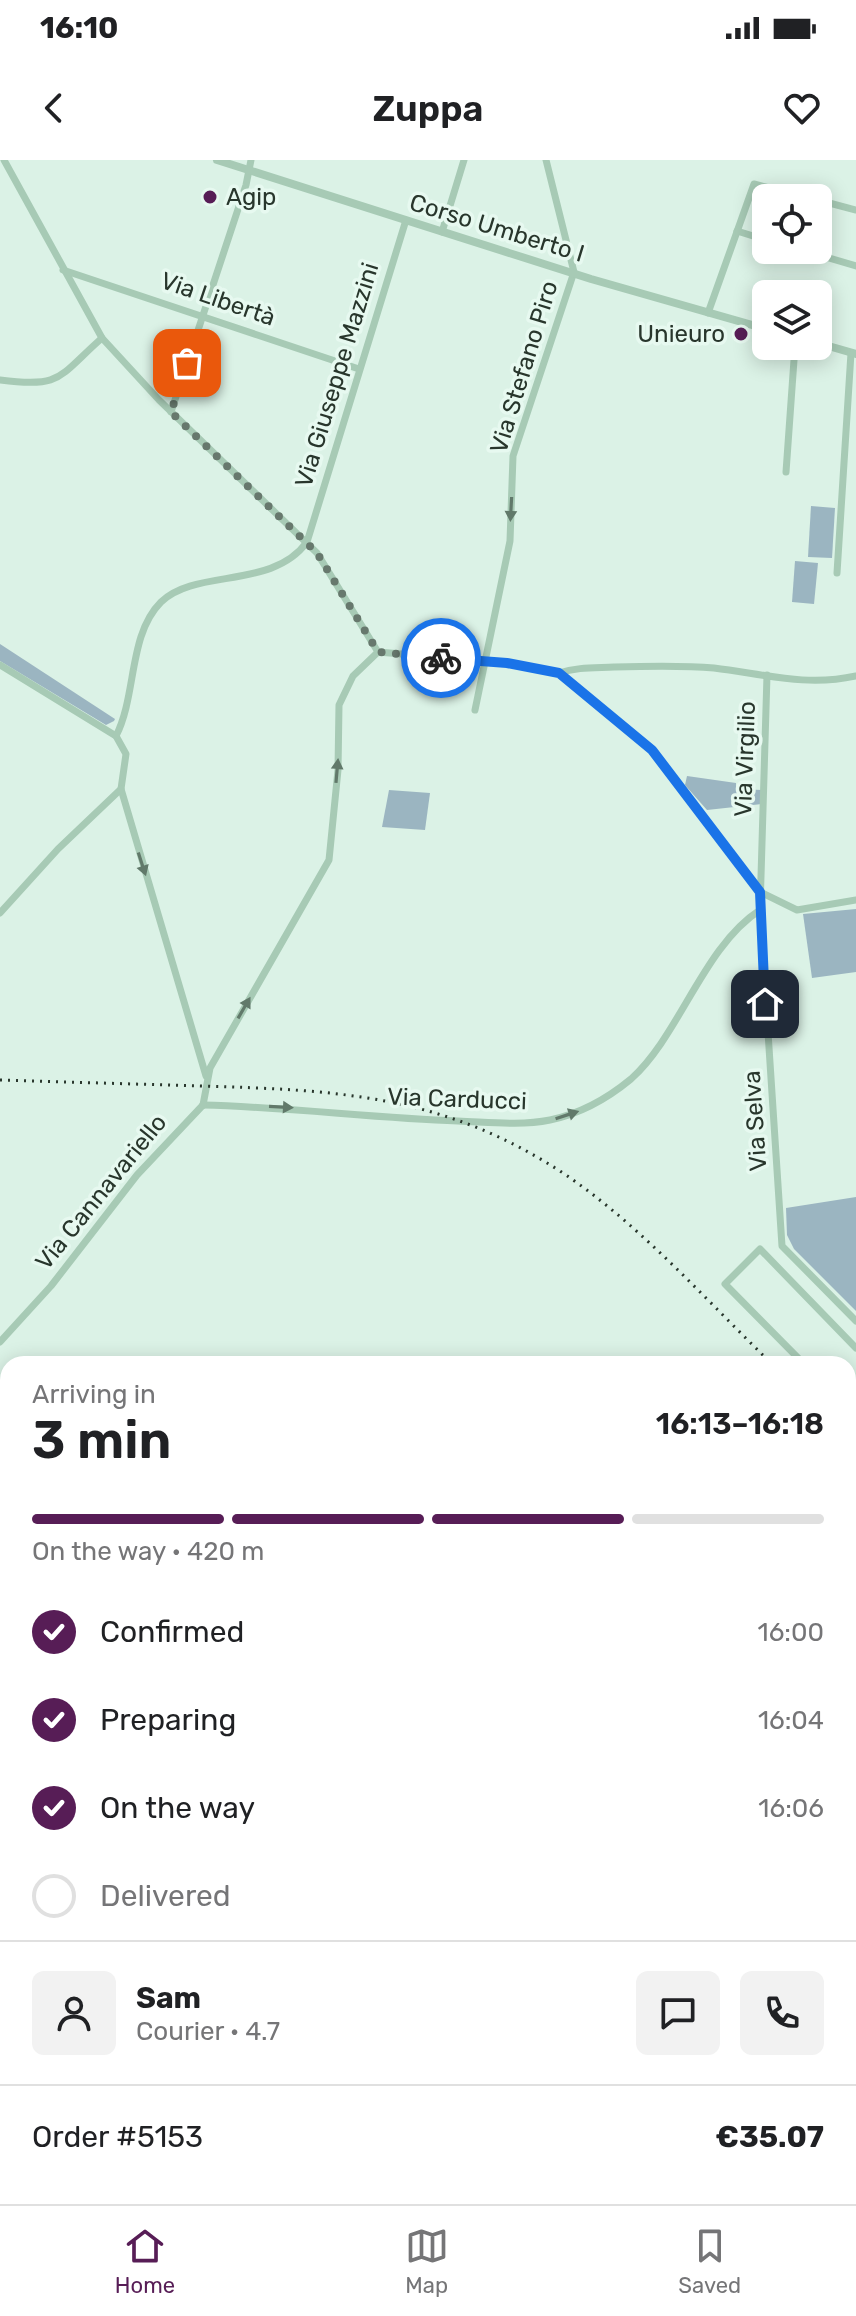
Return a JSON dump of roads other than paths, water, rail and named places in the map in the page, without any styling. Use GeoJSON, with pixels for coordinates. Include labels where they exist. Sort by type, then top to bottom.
{"type":"FeatureCollection","features":[{"type":"Feature","properties":{"kind":"street"},"geometry":{"type":"LineString","coordinates":[[4,160],[102,338],[171,412],[307,542],[378,652]]}},
{"type":"Feature","properties":{"kind":"street","name":"Corso Umberto I"},"geometry":{"type":"LineString","coordinates":[[217,160],[442,232],[752,325]]}},
{"type":"Feature","properties":{"kind":"street"},"geometry":{"type":"LineString","coordinates":[[171,412],[251,160]]}},
{"type":"Feature","properties":{"kind":"street"},"geometry":{"type":"LineString","coordinates":[[442,232],[464,160]]}},
{"type":"Feature","properties":{"kind":"street"},"geometry":{"type":"LineString","coordinates":[[546,160],[574,272]]}},
{"type":"Feature","properties":{"kind":"street"},"geometry":{"type":"LineString","coordinates":[[708,313],[752,190]]}},
{"type":"Feature","properties":{"kind":"street"},"geometry":{"type":"LineString","coordinates":[[832,204],[856,210]]}},
{"type":"Feature","properties":{"kind":"street","name":"Via Giuseppe Mazzini"},"geometry":{"type":"LineString","coordinates":[[307,542],[406,220]]}},
{"type":"Feature","properties":{"kind":"street"},"geometry":{"type":"LineString","coordinates":[[737,231],[752,236]]}},
{"type":"Feature","properties":{"kind":"street"},"geometry":{"type":"LineString","coordinates":[[832,259],[856,266]]}},
{"type":"Feature","properties":{"kind":"street","name":"Via Libertà"},"geometry":{"type":"LineString","coordinates":[[63,270],[359,369]]}},
{"type":"Feature","properties":{"kind":"street","name":"Via Stefano Piro"},"geometry":{"type":"LineString","coordinates":[[475,710],[510,541],[513,456],[574,272]]}},
{"type":"Feature","properties":{"kind":"street"},"geometry":{"type":"LineString","coordinates":[[0,380],[34,384],[53,382],[102,338]]}},
{"type":"Feature","properties":{"kind":"street"},"geometry":{"type":"LineString","coordinates":[[832,347],[854,353],[837,573]]}},
{"type":"Feature","properties":{"kind":"street"},"geometry":{"type":"LineString","coordinates":[[786,472],[794,360]]}},
{"type":"Feature","properties":{"kind":"street"},"geometry":{"type":"LineString","coordinates":[[116,736],[129,705],[140,644],[160,604],[186,589],[261,572],[287,561],[307,542]]}},
{"type":"Feature","properties":{"kind":"street"},"geometry":{"type":"LineString","coordinates":[[206,1076],[329,860],[338,770],[339,705],[353,676],[378,652],[559,673],[573,668],[660,665],[826,683],[856,676]]}},
{"type":"Feature","properties":{"kind":"street"},"geometry":{"type":"LineString","coordinates":[[0,665],[116,736],[126,754],[121,789],[206,1076],[203,1105]]}},
{"type":"Feature","properties":{"kind":"street"},"geometry":{"type":"LineString","coordinates":[[559,673],[652,750],[760,892],[797,910],[856,900]]}},
{"type":"Feature","properties":{"kind":"street","name":"Via Virgilio"},"geometry":{"type":"LineString","coordinates":[[760,892],[767,675]]}},
{"type":"Feature","properties":{"kind":"street"},"geometry":{"type":"LineString","coordinates":[[0,913],[58,849],[121,789]]}},
{"type":"Feature","properties":{"kind":"street","name":"Via Selva"},"geometry":{"type":"LineString","coordinates":[[760,892],[782,1246],[856,1321]]}},
{"type":"Feature","properties":{"kind":"street","name":"Via Carducci"},"geometry":{"type":"LineString","coordinates":[[203,1105],[283,1106],[413,1119],[523,1123],[551,1120],[589,1107],[631,1078],[657,1047],[696,985],[741,927],[760,910]]}},
{"type":"Feature","properties":{"kind":"street","name":"Via Cannavariello"},"geometry":{"type":"LineString","coordinates":[[0,1342],[51,1286],[137,1175],[203,1105]]}},
{"type":"Feature","properties":{"kind":"street"},"geometry":{"type":"LineString","coordinates":[[796,1356],[725,1284],[760,1249],[856,1348]]}},
{"type":"Feature","properties":{"kind":"railway"},"geometry":{"type":"LineString","coordinates":[[0,1080],[299,1090],[390,1102],[478,1128],[522,1148],[594,1195],[673,1265],[764,1356]]}},
{"type":"Feature","properties":{"kind":"place","name":"Agip"},"geometry":{"type":"Point","coordinates":[210,197]}},
{"type":"Feature","properties":{"kind":"place","name":"Unieuro"},"geometry":{"type":"Point","coordinates":[741,334]}}]}
